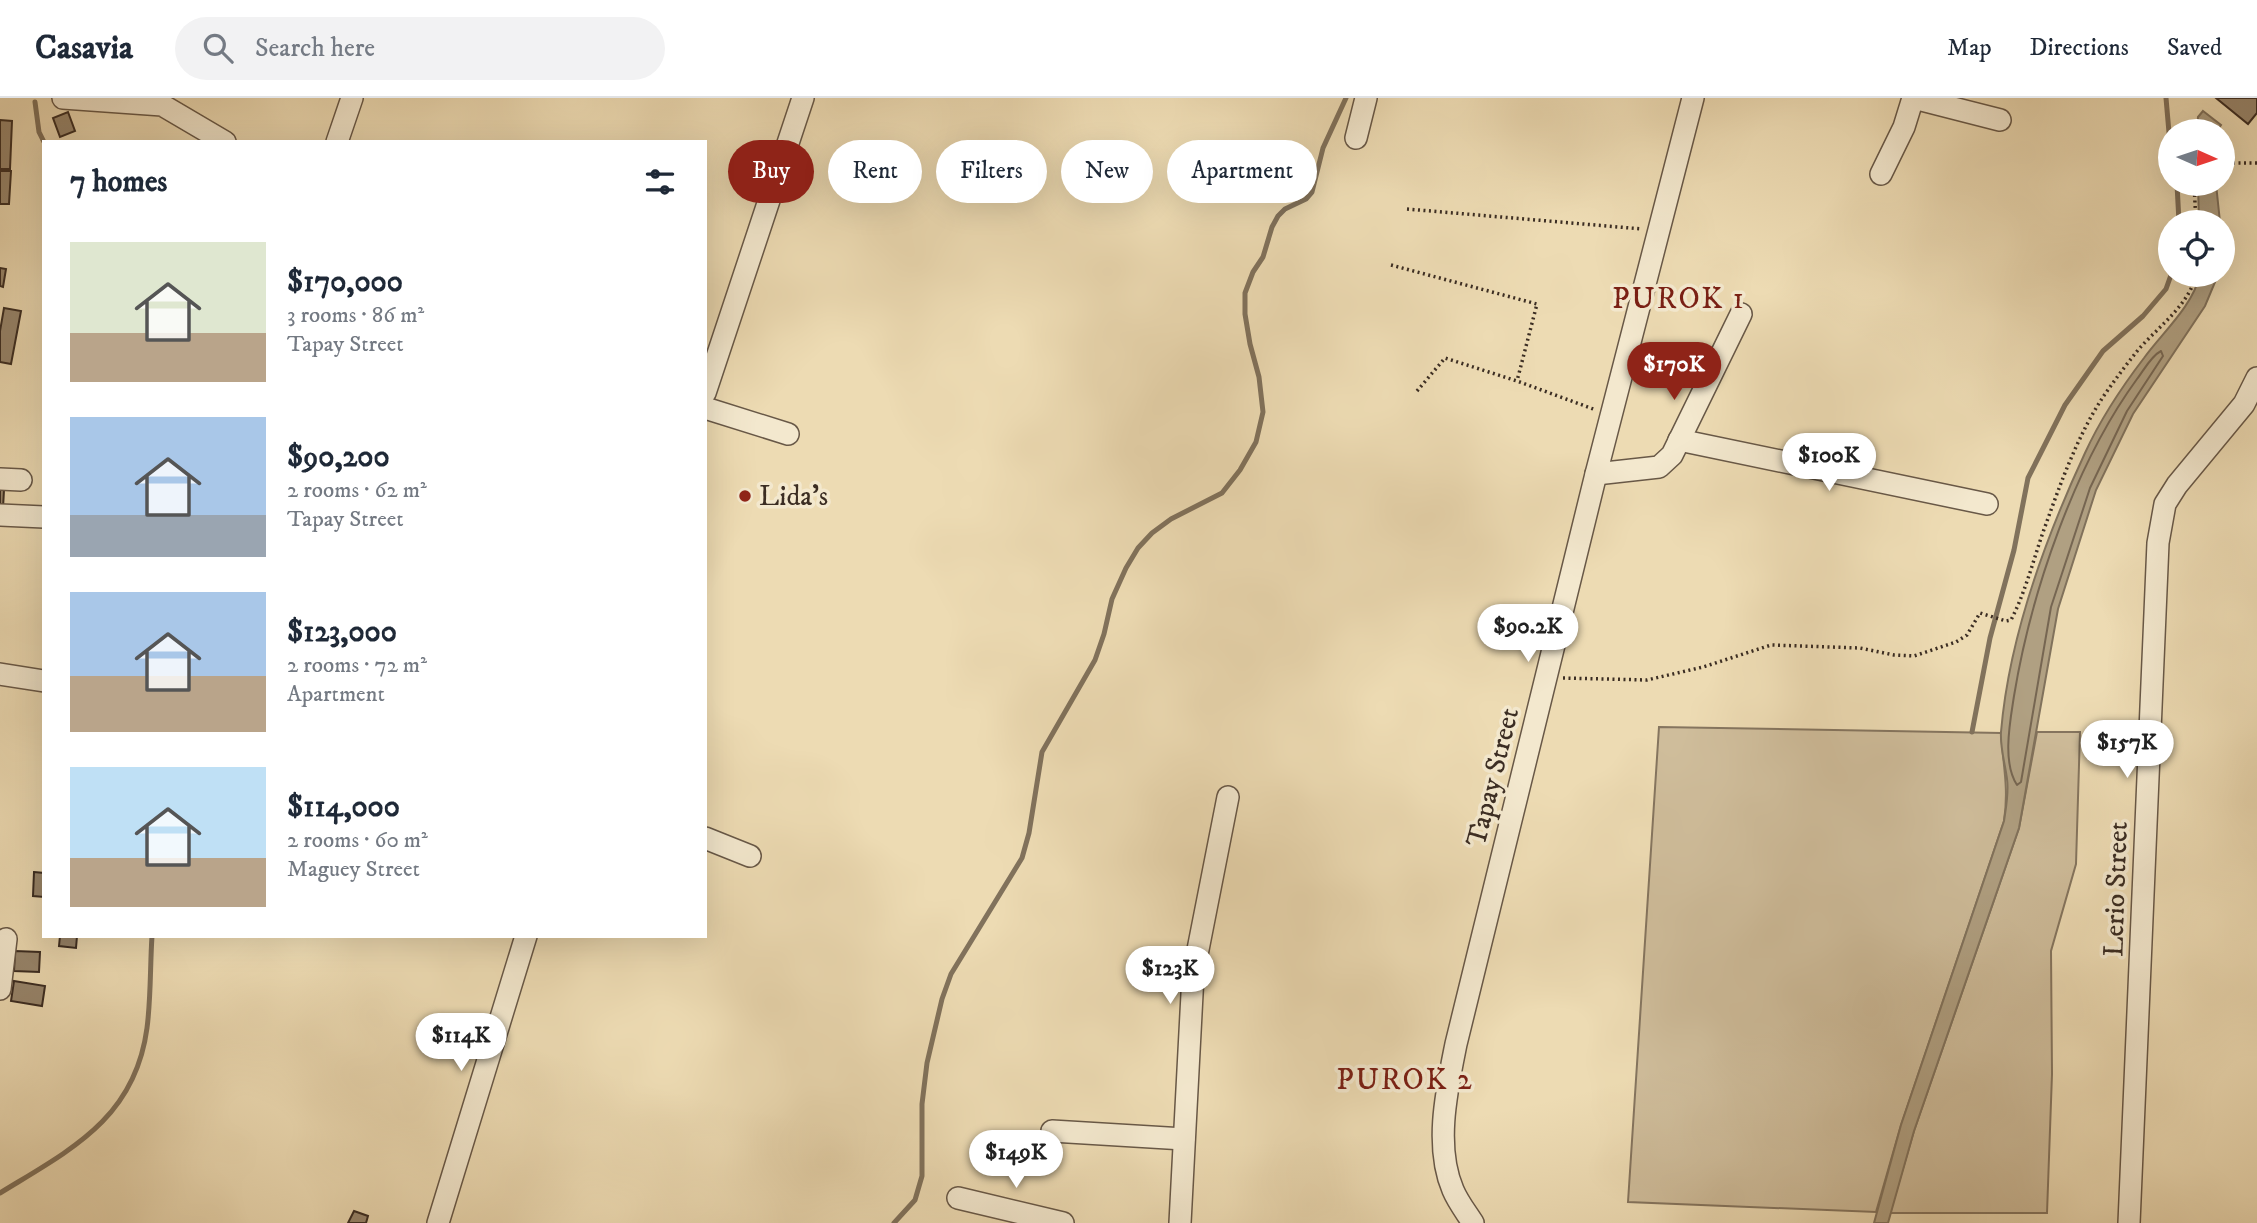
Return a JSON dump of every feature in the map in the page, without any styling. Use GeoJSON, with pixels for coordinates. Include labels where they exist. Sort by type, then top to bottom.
{"type":"FeatureCollection","features":[{"type":"Feature","properties":{"kind":"street"},"geometry":{"type":"LineString","coordinates":[[63,98],[162,106],[221,140]]}},
{"type":"Feature","properties":{"kind":"street"},"geometry":{"type":"LineString","coordinates":[[338,140],[352,98]]}},
{"type":"Feature","properties":{"kind":"street"},"geometry":{"type":"LineString","coordinates":[[709,370],[803,98]]}},
{"type":"Feature","properties":{"kind":"street"},"geometry":{"type":"LineString","coordinates":[[1356,138],[1366,98]]}},
{"type":"Feature","properties":{"kind":"street","name":"Tapay Street"},"geometry":{"type":"LineString","coordinates":[[1472,1223],[1452,1188],[1447,1170],[1444,1142],[1450,1074],[1596,474],[1693,98]]}},
{"type":"Feature","properties":{"kind":"street"},"geometry":{"type":"LineString","coordinates":[[1881,174],[1904,127],[1913,98],[1965,105],[2000,120]]}},
{"type":"Feature","properties":{"kind":"street"},"geometry":{"type":"LineString","coordinates":[[1596,474],[1659,467],[1672,455],[1741,314]]}},
{"type":"Feature","properties":{"kind":"street","name":"Lerio Street"},"geometry":{"type":"LineString","coordinates":[[2129,1223],[2160,520],[2165,504],[2176,485],[2244,404],[2257,378]]}},
{"type":"Feature","properties":{"kind":"street"},"geometry":{"type":"LineString","coordinates":[[707,409],[788,434]]}},
{"type":"Feature","properties":{"kind":"street"},"geometry":{"type":"LineString","coordinates":[[1679,440],[1987,504]]}},
{"type":"Feature","properties":{"kind":"street"},"geometry":{"type":"LineString","coordinates":[[0,515],[42,517]]}},
{"type":"Feature","properties":{"kind":"street"},"geometry":{"type":"LineString","coordinates":[[0,674],[42,681]]}},
{"type":"Feature","properties":{"kind":"street"},"geometry":{"type":"LineString","coordinates":[[1180,1223],[1193,975],[1228,797]]}},
{"type":"Feature","properties":{"kind":"street"},"geometry":{"type":"LineString","coordinates":[[707,839],[750,856]]}},
{"type":"Feature","properties":{"kind":"street"},"geometry":{"type":"LineString","coordinates":[[438,1223],[525,938]]}},
{"type":"Feature","properties":{"kind":"street"},"geometry":{"type":"LineString","coordinates":[[0,989],[6,939]]}},
{"type":"Feature","properties":{"kind":"street"},"geometry":{"type":"LineString","coordinates":[[1052,1130],[1184,1139]]}},
{"type":"Feature","properties":{"kind":"street"},"geometry":{"type":"LineString","coordinates":[[958,1198],[1037,1220],[1063,1223]]}},
{"type":"Feature","properties":{"kind":"path"},"geometry":{"type":"LineString","coordinates":[[2235,163],[2257,163]]}},
{"type":"Feature","properties":{"kind":"path"},"geometry":{"type":"LineString","coordinates":[[1407,209],[1658,231]]}},
{"type":"Feature","properties":{"kind":"path"},"geometry":{"type":"LineString","coordinates":[[1391,265],[1537,304],[1517,381]]}},
{"type":"Feature","properties":{"kind":"path"},"geometry":{"type":"LineString","coordinates":[[1546,675],[1585,680],[1647,680],[1703,667],[1771,645],[1860,648],[1914,656],[1956,642],[1967,635],[1979,613],[2006,621],[2012,618],[2024,594],[2053,506],[2077,448],[2102,399],[2138,351],[2192,287]]}},
{"type":"Feature","properties":{"kind":"path"},"geometry":{"type":"LineString","coordinates":[[1417,391],[1445,358],[1611,416]]}},
{"type":"Feature","properties":{"kind":"shaded area"},"geometry":{"type":"Polygon","coordinates":[[[1659,727],[2001,733],[2006,787],[2004,821],[1901,1125],[1876,1212],[1628,1202],[1659,727]]]}},
{"type":"Feature","properties":{"kind":"shaded area"},"geometry":{"type":"Polygon","coordinates":[[[2037,732],[2080,732],[2076,864],[2051,951],[2052,1074],[2047,1213],[1890,1213],[1914,1131],[2019,828],[2037,732]]]}},
{"type":"Feature","properties":{"kind":"water"},"geometry":{"type":"Polygon","coordinates":[[[2203,111],[2213,119],[2198,119],[2203,111]]]}},
{"type":"Feature","properties":{"kind":"water"},"geometry":{"type":"Polygon","coordinates":[[[2198,196],[2217,196],[2219,210],[2199,210],[2198,196]]]}},
{"type":"Feature","properties":{"kind":"water"},"geometry":{"type":"Polygon","coordinates":[[[2196,287],[2213,287],[2205,306],[2133,414],[2096,490],[2058,609],[2019,828],[1914,1131],[1888,1223],[1874,1223],[1901,1125],[2004,821],[2008,784],[2001,738],[2005,696],[2031,589],[2056,519],[2098,428],[2127,381],[2191,298],[2196,287]]]}},
{"type":"Feature","properties":{"kind":"building"},"geometry":{"type":"Polygon","coordinates":[[[2216,98],[2257,98],[2257,113],[2248,124],[2216,98]]]}},
{"type":"Feature","properties":{"kind":"building"},"geometry":{"type":"Polygon","coordinates":[[[68,112],[75,131],[60,137],[53,118],[68,112]]]}},
{"type":"Feature","properties":{"kind":"building"},"geometry":{"type":"Polygon","coordinates":[[[0,120],[12,121],[10,169],[0,169],[0,120]]]}},
{"type":"Feature","properties":{"kind":"building"},"geometry":{"type":"Polygon","coordinates":[[[0,171],[11,171],[9,204],[0,204],[0,171]]]}},
{"type":"Feature","properties":{"kind":"building"},"geometry":{"type":"Polygon","coordinates":[[[0,268],[6,269],[3,287],[0,286],[0,268]]]}},
{"type":"Feature","properties":{"kind":"building"},"geometry":{"type":"Polygon","coordinates":[[[4,308],[21,311],[11,364],[0,362],[0,331],[4,308]]]}},
{"type":"Feature","properties":{"kind":"building"},"geometry":{"type":"Polygon","coordinates":[[[0,490],[4,490],[3,508],[0,508],[0,490]]]}},
{"type":"Feature","properties":{"kind":"building"},"geometry":{"type":"Polygon","coordinates":[[[34,872],[42,873],[42,897],[33,896],[34,872]]]}},
{"type":"Feature","properties":{"kind":"building"},"geometry":{"type":"Polygon","coordinates":[[[60,938],[77,938],[76,948],[59,946],[60,938]]]}},
{"type":"Feature","properties":{"kind":"building"},"geometry":{"type":"Polygon","coordinates":[[[15,951],[40,952],[39,972],[14,971],[15,951]]]}},
{"type":"Feature","properties":{"kind":"building"},"geometry":{"type":"Polygon","coordinates":[[[14,981],[45,986],[42,1006],[11,1001],[14,981]]]}},
{"type":"Feature","properties":{"kind":"building"},"geometry":{"type":"Polygon","coordinates":[[[354,1211],[368,1216],[366,1223],[348,1223],[354,1211]]]}},
{"type":"Feature","properties":{"kind":"waterway"},"geometry":{"type":"LineString","coordinates":[[894,1223],[915,1200],[922,1176],[922,1104],[927,1063],[942,999],[951,974],[1022,858],[1029,833],[1042,752],[1095,660],[1112,599],[1126,568],[1138,548],[1152,533],[1171,519],[1222,493],[1240,470],[1256,442],[1263,412],[1259,377],[1245,314],[1245,293],[1253,272],[1263,257],[1278,216],[1285,209],[1306,199],[1312,192],[1323,148],[1346,98]]}},
{"type":"Feature","properties":{"kind":"waterway"},"geometry":{"type":"LineString","coordinates":[[2166,98],[2168,119]]}},
{"type":"Feature","properties":{"kind":"waterway"},"geometry":{"type":"LineString","coordinates":[[35,102],[39,132],[43,140]]}},
{"type":"Feature","properties":{"kind":"waterway"},"geometry":{"type":"LineString","coordinates":[[2178,196],[2178,210]]}},
{"type":"Feature","properties":{"kind":"waterway"},"geometry":{"type":"LineString","coordinates":[[1972,732],[1990,638],[2014,550],[2028,478],[2065,405],[2103,351],[2143,316],[2167,287]]}},
{"type":"Feature","properties":{"kind":"waterway"},"geometry":{"type":"LineString","coordinates":[[0,1193],[74,1146],[114,1109],[129,1086],[140,1059],[147,1028],[152,938]]}},
{"type":"Feature","properties":{"kind":"place","name":"Lida's"},"geometry":{"type":"Point","coordinates":[745,496]}},
{"type":"Feature","properties":{"kind":"district","name":"PUROK 1"},"geometry":{"type":"Point","coordinates":[1679,299]}},
{"type":"Feature","properties":{"kind":"district","name":"PUROK 2"},"geometry":{"type":"Point","coordinates":[1405,1080]}}]}
